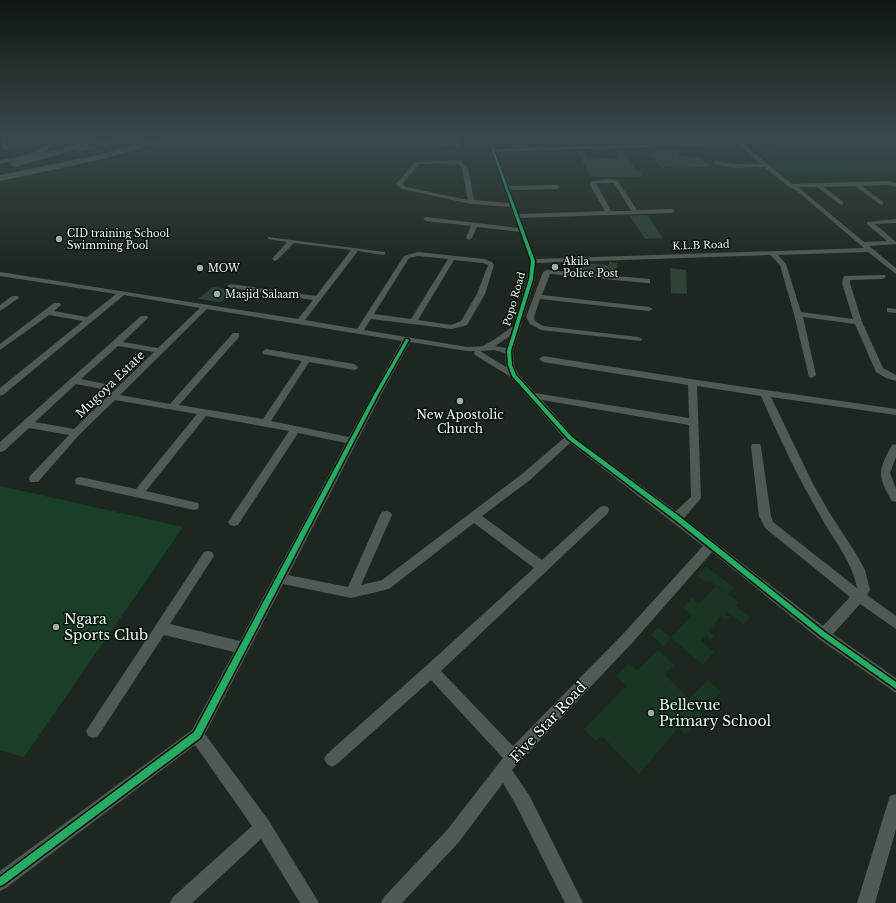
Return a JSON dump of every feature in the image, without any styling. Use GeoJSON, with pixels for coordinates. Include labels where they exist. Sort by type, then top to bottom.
{"type":"FeatureCollection","features":[{"type":"Feature","properties":{"kind":"street"},"geometry":{"type":"LineString","coordinates":[[401,181],[399,184],[404,188],[471,202],[514,204]]}},
{"type":"Feature","properties":{"kind":"street"},"geometry":{"type":"LineString","coordinates":[[468,181],[471,202]]}},
{"type":"Feature","properties":{"kind":"street","name":"Popo Road"},"geometry":{"type":"LineString","coordinates":[[504,181],[514,204],[533,261],[531,279],[508,353]]}},
{"type":"Feature","properties":{"kind":"street"},"geometry":{"type":"LineString","coordinates":[[606,181],[593,182],[593,185],[610,213]]}},
{"type":"Feature","properties":{"kind":"street"},"geometry":{"type":"LineString","coordinates":[[609,181],[616,182],[635,212]]}},
{"type":"Feature","properties":{"kind":"street"},"geometry":{"type":"LineString","coordinates":[[785,181],[799,190],[895,270]]}},
{"type":"Feature","properties":{"kind":"street"},"geometry":{"type":"LineString","coordinates":[[856,184],[881,202]]}},
{"type":"Feature","properties":{"kind":"street"},"geometry":{"type":"LineString","coordinates":[[791,186],[896,184]]}},
{"type":"Feature","properties":{"kind":"street"},"geometry":{"type":"LineString","coordinates":[[818,185],[841,203]]}},
{"type":"Feature","properties":{"kind":"street"},"geometry":{"type":"LineString","coordinates":[[507,188],[557,187]]}},
{"type":"Feature","properties":{"kind":"street"},"geometry":{"type":"LineString","coordinates":[[518,216],[672,211]]}},
{"type":"Feature","properties":{"kind":"street"},"geometry":{"type":"LineString","coordinates":[[426,220],[523,231]]}},
{"type":"Feature","properties":{"kind":"street"},"geometry":{"type":"LineString","coordinates":[[894,243],[869,223],[896,221]]}},
{"type":"Feature","properties":{"kind":"street"},"geometry":{"type":"LineString","coordinates":[[469,238],[474,226]]}},
{"type":"Feature","properties":{"kind":"street"},"geometry":{"type":"LineString","coordinates":[[270,238],[383,253]]}},
{"type":"Feature","properties":{"kind":"street"},"geometry":{"type":"LineString","coordinates":[[275,259],[292,241]]}},
{"type":"Feature","properties":{"kind":"street","name":"K.L.B Road"},"geometry":{"type":"LineString","coordinates":[[533,261],[772,252],[866,247],[894,243]]}},
{"type":"Feature","properties":{"kind":"street"},"geometry":{"type":"LineString","coordinates":[[300,322],[356,249]]}},
{"type":"Feature","properties":{"kind":"street"},"geometry":{"type":"LineString","coordinates":[[772,252],[783,264],[798,314],[812,375]]}},
{"type":"Feature","properties":{"kind":"street"},"geometry":{"type":"LineString","coordinates":[[359,332],[406,256],[418,254],[484,261],[491,265],[481,294],[475,306],[464,323],[460,326],[452,327],[369,316]]}},
{"type":"Feature","properties":{"kind":"street"},"geometry":{"type":"LineString","coordinates":[[413,322],[452,258]]}},
{"type":"Feature","properties":{"kind":"street"},"geometry":{"type":"LineString","coordinates":[[572,274],[570,266],[573,259]]}},
{"type":"Feature","properties":{"kind":"street"},"geometry":{"type":"LineString","coordinates":[[638,339],[542,328],[534,324],[531,320],[547,272],[646,281]]}},
{"type":"Feature","properties":{"kind":"street"},"geometry":{"type":"LineString","coordinates":[[0,274],[407,340],[478,350],[492,356],[508,353],[510,366],[516,377]]}},
{"type":"Feature","properties":{"kind":"street"},"geometry":{"type":"LineString","coordinates":[[882,277],[847,278],[845,280],[858,322],[879,370],[896,378]]}},
{"type":"Feature","properties":{"kind":"street"},"geometry":{"type":"LineString","coordinates":[[231,286],[318,299]]}},
{"type":"Feature","properties":{"kind":"street"},"geometry":{"type":"LineString","coordinates":[[0,393],[122,293]]}},
{"type":"Feature","properties":{"kind":"street"},"geometry":{"type":"LineString","coordinates":[[538,297],[648,309]]}},
{"type":"Feature","properties":{"kind":"street"},"geometry":{"type":"LineString","coordinates":[[0,309],[15,298]]}},
{"type":"Feature","properties":{"kind":"street"},"geometry":{"type":"LineString","coordinates":[[0,348],[57,305]]}},
{"type":"Feature","properties":{"kind":"street","name":"Mugoya Estate"},"geometry":{"type":"LineString","coordinates":[[34,479],[76,433],[205,307]]}},
{"type":"Feature","properties":{"kind":"street"},"geometry":{"type":"LineString","coordinates":[[48,312],[89,320]]}},
{"type":"Feature","properties":{"kind":"street"},"geometry":{"type":"LineString","coordinates":[[798,314],[858,322]]}},
{"type":"Feature","properties":{"kind":"street"},"geometry":{"type":"LineString","coordinates":[[0,448],[144,318]]}},
{"type":"Feature","properties":{"kind":"street"},"geometry":{"type":"LineString","coordinates":[[478,350],[498,341],[516,327]]}},
{"type":"Feature","properties":{"kind":"street"},"geometry":{"type":"LineString","coordinates":[[172,407],[236,335]]}},
{"type":"Feature","properties":{"kind":"street"},"geometry":{"type":"LineString","coordinates":[[0,882],[198,735],[279,578],[353,441],[377,393],[407,340]]}},
{"type":"Feature","properties":{"kind":"street"},"geometry":{"type":"LineString","coordinates":[[117,343],[161,351]]}},
{"type":"Feature","properties":{"kind":"street"},"geometry":{"type":"LineString","coordinates":[[478,350],[516,377],[570,438],[677,518],[824,635],[896,686]]}},
{"type":"Feature","properties":{"kind":"street"},"geometry":{"type":"LineString","coordinates":[[266,352],[354,367]]}},
{"type":"Feature","properties":{"kind":"street"},"geometry":{"type":"LineString","coordinates":[[264,423],[307,359]]}},
{"type":"Feature","properties":{"kind":"street"},"geometry":{"type":"LineString","coordinates":[[543,359],[692,383],[764,392],[893,412],[896,422]]}},
{"type":"Feature","properties":{"kind":"street"},"geometry":{"type":"LineString","coordinates":[[75,381],[102,386]]}},
{"type":"Feature","properties":{"kind":"street"},"geometry":{"type":"LineString","coordinates":[[677,518],[696,498],[692,422],[692,383]]}},
{"type":"Feature","properties":{"kind":"street"},"geometry":{"type":"LineString","coordinates":[[764,392],[780,430],[804,477],[826,516],[857,565],[863,579],[864,590],[860,597],[824,635]]}},
{"type":"Feature","properties":{"kind":"street"},"geometry":{"type":"LineString","coordinates":[[533,396],[692,422]]}},
{"type":"Feature","properties":{"kind":"street"},"geometry":{"type":"LineString","coordinates":[[114,397],[264,423],[353,441]]}},
{"type":"Feature","properties":{"kind":"street"},"geometry":{"type":"LineString","coordinates":[[138,494],[203,413]]}},
{"type":"Feature","properties":{"kind":"street"},"geometry":{"type":"LineString","coordinates":[[27,424],[76,433]]}},
{"type":"Feature","properties":{"kind":"street"},"geometry":{"type":"LineString","coordinates":[[234,522],[295,430]]}},
{"type":"Feature","properties":{"kind":"street"},"geometry":{"type":"LineString","coordinates":[[279,578],[351,593],[385,585],[526,477],[570,438]]}},
{"type":"Feature","properties":{"kind":"street"},"geometry":{"type":"LineString","coordinates":[[756,447],[765,516],[769,525],[860,597],[896,623]]}},
{"type":"Feature","properties":{"kind":"street"},"geometry":{"type":"LineString","coordinates":[[896,448],[892,463],[885,468],[886,482],[896,498]]}},
{"type":"Feature","properties":{"kind":"street"},"geometry":{"type":"LineString","coordinates":[[80,480],[194,506]]}},
{"type":"Feature","properties":{"kind":"street"},"geometry":{"type":"LineString","coordinates":[[332,759],[431,671],[604,510]]}},
{"type":"Feature","properties":{"kind":"street"},"geometry":{"type":"LineString","coordinates":[[351,593],[386,515]]}},
{"type":"Feature","properties":{"kind":"street"},"geometry":{"type":"LineString","coordinates":[[475,517],[542,567]]}},
{"type":"Feature","properties":{"kind":"street","name":"Five Star Road"},"geometry":{"type":"LineString","coordinates":[[390,903],[453,836],[513,757],[628,638],[711,545]]}},
{"type":"Feature","properties":{"kind":"street"},"geometry":{"type":"LineString","coordinates":[[93,731],[208,556]]}},
{"type":"Feature","properties":{"kind":"street"},"geometry":{"type":"LineString","coordinates":[[160,628],[243,648]]}},
{"type":"Feature","properties":{"kind":"street"},"geometry":{"type":"LineString","coordinates":[[431,671],[513,757]]}},
{"type":"Feature","properties":{"kind":"street"},"geometry":{"type":"LineString","coordinates":[[198,735],[263,827],[310,903]]}},
{"type":"Feature","properties":{"kind":"street"},"geometry":{"type":"LineString","coordinates":[[503,770],[523,801],[574,903]]}},
{"type":"Feature","properties":{"kind":"street"},"geometry":{"type":"LineString","coordinates":[[867,903],[895,806]]}},
{"type":"Feature","properties":{"kind":"street"},"geometry":{"type":"LineString","coordinates":[[179,903],[263,827]]}},
{"type":"Feature","properties":{"kind":"shaded area","name":"Ngara Sports Club"},"geometry":{"type":"Polygon","coordinates":[[[0,486],[183,527],[24,757],[0,750],[0,486]]]}},
{"type":"Feature","properties":{"kind":"shaded area"},"geometry":{"type":"Polygon","coordinates":[[[706,567],[734,587],[728,594],[709,580],[706,582],[697,576],[706,567]]]}},
{"type":"Feature","properties":{"kind":"shaded area","name":"Bellevue Primary School"},"geometry":{"type":"Polygon","coordinates":[[[716,586],[739,602],[736,606],[750,617],[744,624],[728,612],[726,614],[729,617],[726,620],[721,616],[708,631],[714,636],[711,639],[706,635],[701,641],[714,652],[703,665],[671,638],[692,615],[683,608],[692,598],[700,604],[716,586]]]}},
{"type":"Feature","properties":{"kind":"shaded area"},"geometry":{"type":"Polygon","coordinates":[[[658,627],[671,638],[664,646],[651,635],[658,627]]]}},
{"type":"Feature","properties":{"kind":"shaded area","name":"Bellevue Primary School"},"geometry":{"type":"Polygon","coordinates":[[[658,650],[674,665],[664,674],[689,699],[708,680],[721,692],[702,711],[702,714],[685,734],[678,728],[639,774],[602,736],[596,741],[584,729],[626,686],[616,676],[629,664],[637,671],[658,650]]]}},
{"type":"Feature","properties":{"kind":"building"},"geometry":{"type":"Polygon","coordinates":[[[647,215],[663,238],[645,239],[630,216],[647,215]]]}},
{"type":"Feature","properties":{"kind":"building"},"geometry":{"type":"Polygon","coordinates":[[[609,262],[617,263],[617,273],[582,270],[583,263],[609,265],[609,262]]]}},
{"type":"Feature","properties":{"kind":"building"},"geometry":{"type":"Polygon","coordinates":[[[670,268],[686,270],[687,294],[671,293],[670,268]]]}},
{"type":"Feature","properties":{"kind":"building","name":"Masjid Salaam"},"geometry":{"type":"Polygon","coordinates":[[[213,287],[234,290],[221,302],[198,299],[213,287]]]}},
{"type":"Feature","properties":{"kind":"cycle path"},"geometry":{"type":"LineString","coordinates":[[504,181],[533,261],[531,279],[509,351],[510,365],[514,375],[570,438],[677,518],[824,635],[896,686]]}},
{"type":"Feature","properties":{"kind":"cycle path"},"geometry":{"type":"LineString","coordinates":[[0,882],[197,735],[377,393],[407,340]]}},
{"type":"Feature","properties":{"kind":"place","name":"CID training School Swimming Pool"},"geometry":{"type":"Point","coordinates":[59,239]}},
{"type":"Feature","properties":{"kind":"place","name":"Akila Police Post"},"geometry":{"type":"Point","coordinates":[555,267]}},
{"type":"Feature","properties":{"kind":"place","name":"MOW"},"geometry":{"type":"Point","coordinates":[200,268]}},
{"type":"Feature","properties":{"kind":"place","name":"Masjid Salaam"},"geometry":{"type":"Point","coordinates":[217,294]}},
{"type":"Feature","properties":{"kind":"place","name":"New Apostolic Church"},"geometry":{"type":"Point","coordinates":[460,401]}},
{"type":"Feature","properties":{"kind":"place","name":"Ngara Sports Club"},"geometry":{"type":"Point","coordinates":[56,627]}},
{"type":"Feature","properties":{"kind":"place","name":"Bellevue Primary School"},"geometry":{"type":"Point","coordinates":[651,713]}}]}
